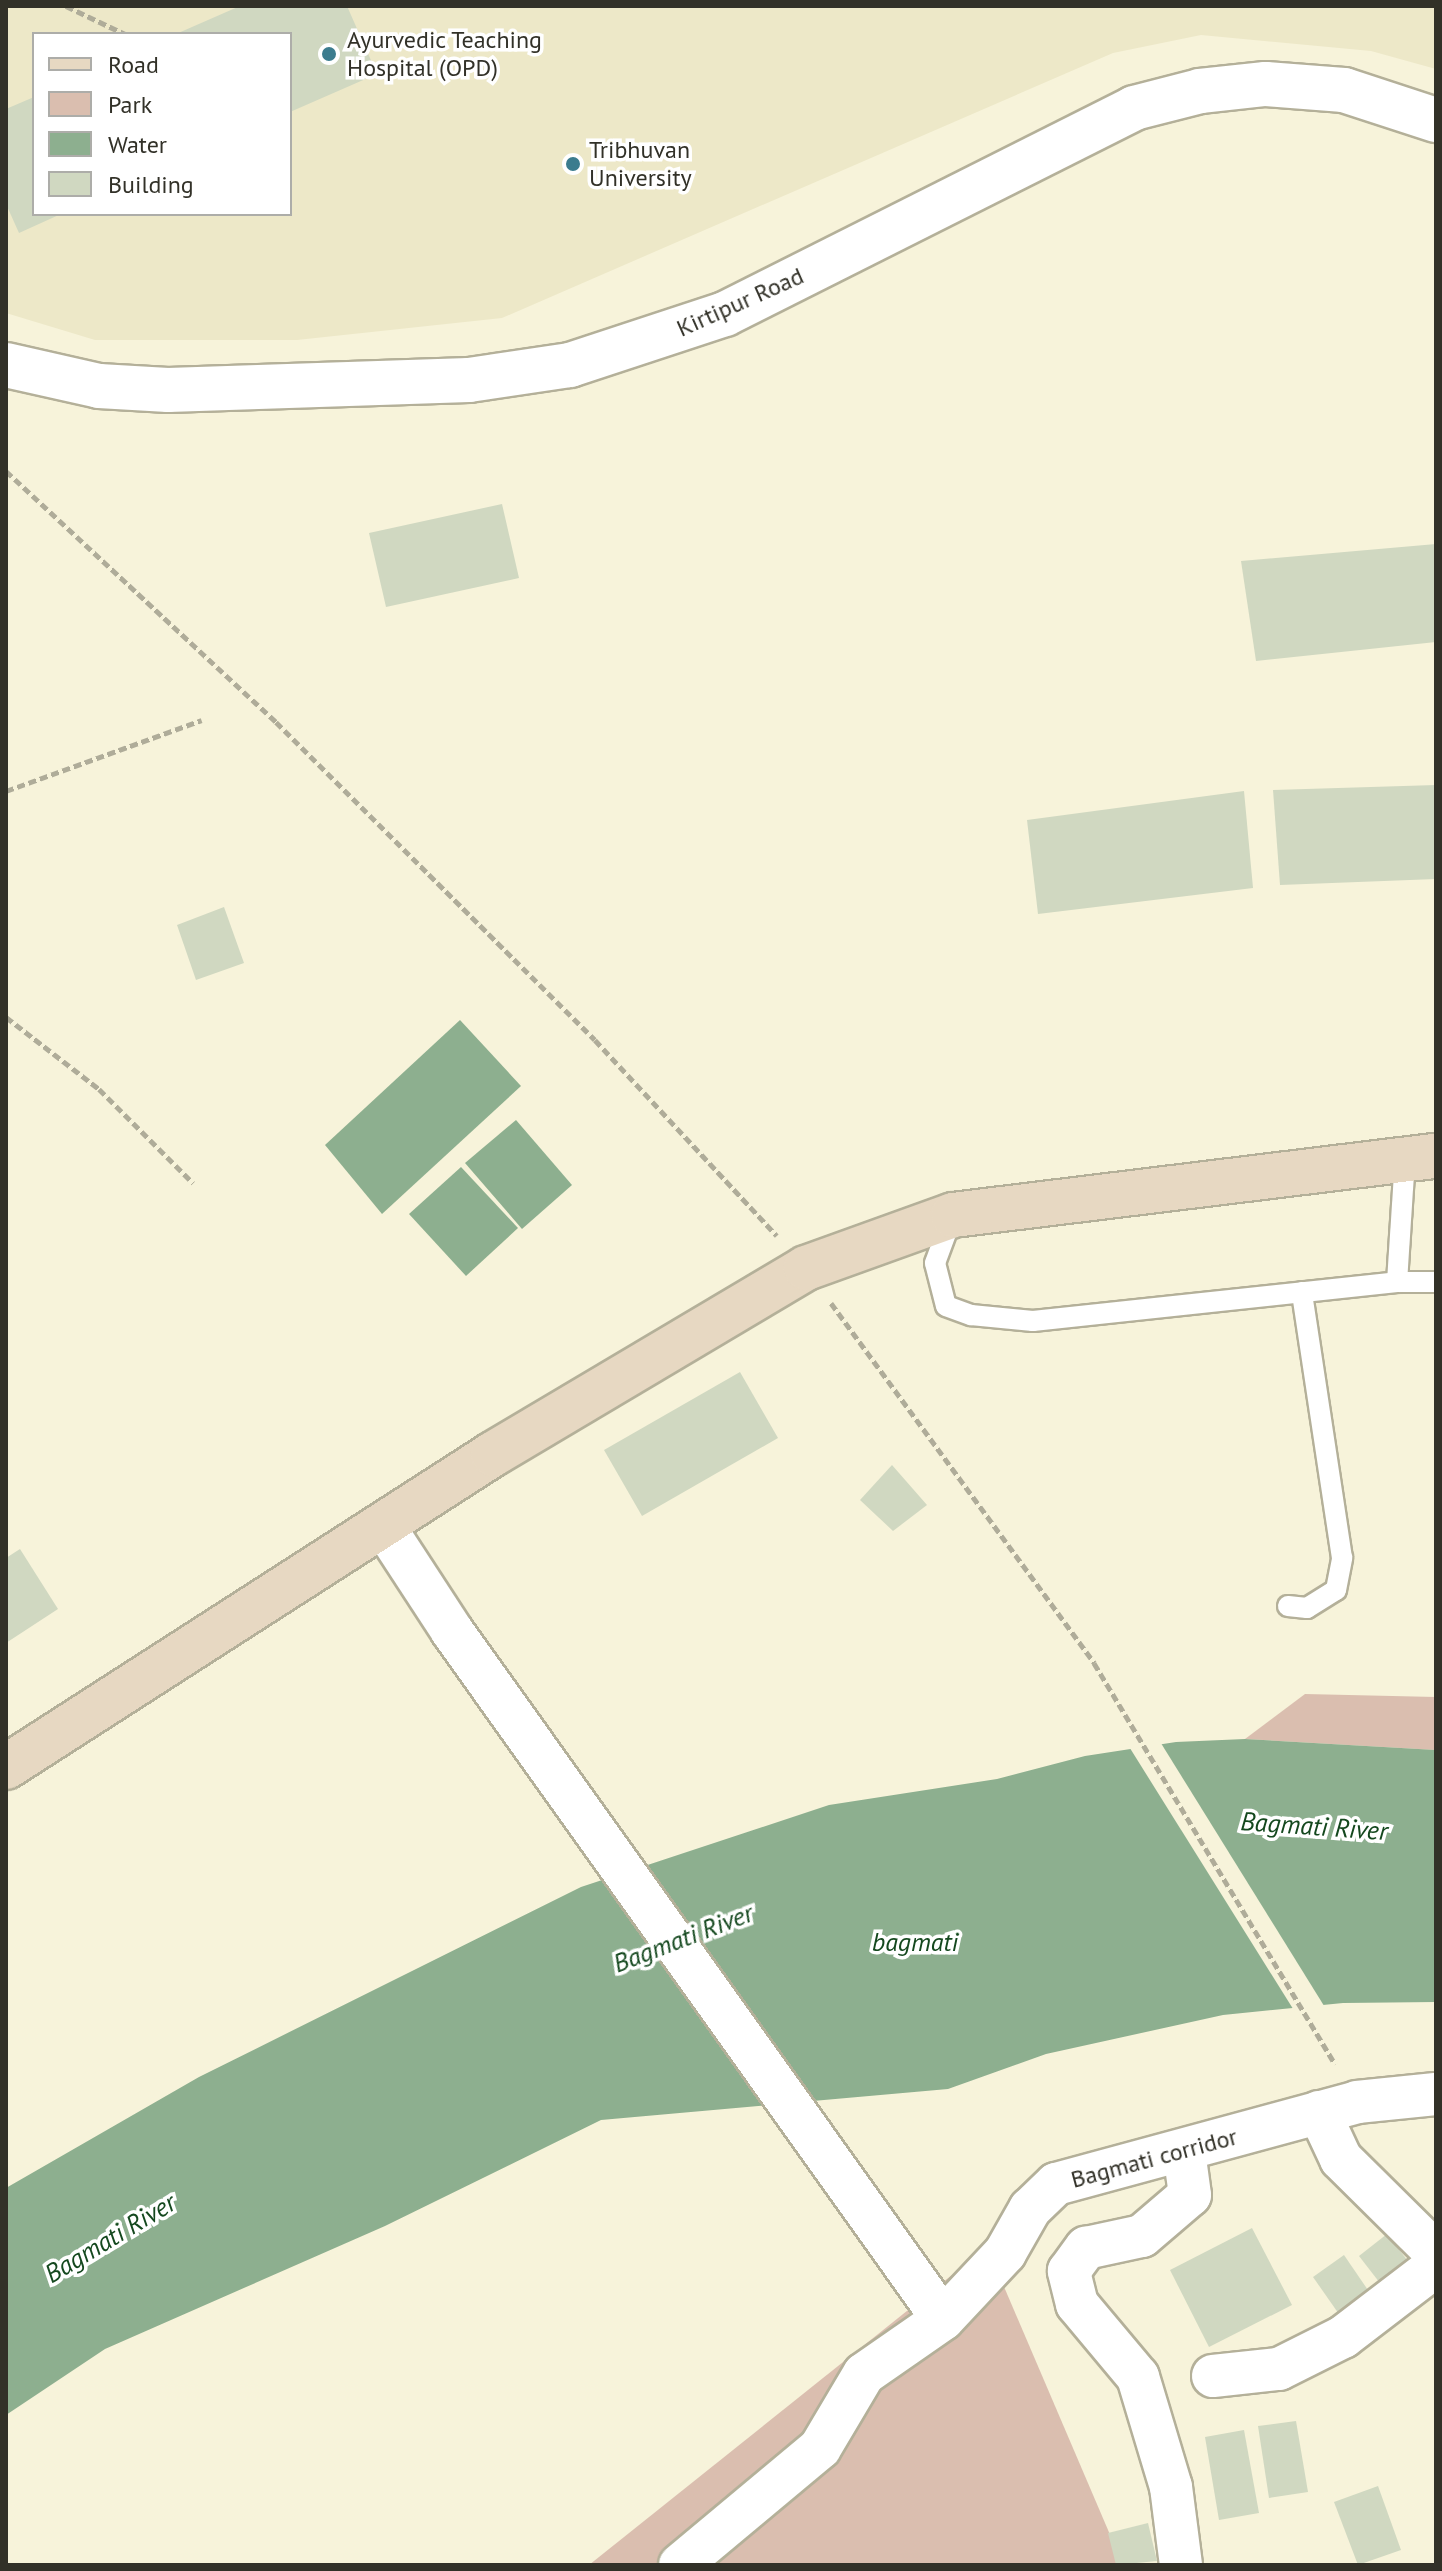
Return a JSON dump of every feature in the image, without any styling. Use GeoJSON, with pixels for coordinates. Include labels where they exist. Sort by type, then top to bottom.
{"type":"FeatureCollection","features":[{"type":"Feature","properties":{"kind":"main road"},"geometry":{"type":"LineString","coordinates":[[6,1767],[383,1525],[806,1268],[953,1215],[1421,1157]]}},
{"type":"Feature","properties":{"kind":"street","name":"Kirtipur Road"},"geometry":{"type":"LineString","coordinates":[[6,365],[99,386],[168,390],[469,380],[570,365],[725,314],[1134,108],[1200,91],[1266,84],[1344,90],[1436,120]]}},
{"type":"Feature","properties":{"kind":"street"},"geometry":{"type":"LineString","coordinates":[[383,1525],[452,1631],[943,2319]]}},
{"type":"Feature","properties":{"kind":"street","name":"Bagmati corridor"},"geometry":{"type":"LineString","coordinates":[[680,2565],[820,2448],[864,2374],[943,2319],[1005,2253],[1030,2209],[1056,2184],[1338,2107],[1436,2094]]}},
{"type":"Feature","properties":{"kind":"street"},"geometry":{"type":"LineString","coordinates":[[1338,2107],[1341,2159],[1436,2253]]}},
{"type":"Feature","properties":{"kind":"street"},"geometry":{"type":"LineString","coordinates":[[1181,2565],[1171,2487],[1138,2377],[1077,2304],[1069,2271],[1086,2248],[1142,2236],[1190,2195],[1184,2151]]}},
{"type":"Feature","properties":{"kind":"street"},"geometry":{"type":"LineString","coordinates":[[1213,2376],[1279,2369],[1343,2337],[1436,2266]]}},
{"type":"Feature","properties":{"kind":"lane"},"geometry":{"type":"LineString","coordinates":[[1397,1282],[1421,1157]]}},
{"type":"Feature","properties":{"kind":"lane"},"geometry":{"type":"LineString","coordinates":[[953,1215],[935,1263],[946,1306],[971,1315],[1033,1321],[1397,1282],[1436,1282]]}},
{"type":"Feature","properties":{"kind":"lane"},"geometry":{"type":"LineString","coordinates":[[1288,1606],[1307,1608],[1336,1590],[1342,1558],[1302,1292]]}},
{"type":"Feature","properties":{"kind":"path"},"geometry":{"type":"LineString","coordinates":[[66,6],[121,32]]}},
{"type":"Feature","properties":{"kind":"path"},"geometry":{"type":"LineString","coordinates":[[6,471],[298,743],[595,1040],[806,1268],[1094,1663],[1338,2107]]}},
{"type":"Feature","properties":{"kind":"path"},"geometry":{"type":"LineString","coordinates":[[6,791],[202,720]]}},
{"type":"Feature","properties":{"kind":"path"},"geometry":{"type":"LineString","coordinates":[[6,1017],[99,1089],[193,1183]]}},
{"type":"Feature","properties":{"kind":"shaded area","name":"Tribhuvan University"},"geometry":{"type":"Polygon","coordinates":[[[6,6],[1436,6],[1436,69],[1371,51],[1201,35],[1113,53],[502,318],[297,340],[95,340],[6,313],[6,6]]]}},
{"type":"Feature","properties":{"kind":"green space"},"geometry":{"type":"Polygon","coordinates":[[[1305,1694],[1436,1697],[1436,1750],[1245,1739],[1305,1694]]]}},
{"type":"Feature","properties":{"kind":"green space"},"geometry":{"type":"Polygon","coordinates":[[[987,2247],[1123,2565],[589,2565],[987,2247]]]}},
{"type":"Feature","properties":{"kind":"water"},"geometry":{"type":"Polygon","coordinates":[[[460,1020],[521,1086],[382,1214],[325,1145],[460,1020]]]}},
{"type":"Feature","properties":{"kind":"water"},"geometry":{"type":"Polygon","coordinates":[[[516,1120],[572,1185],[522,1229],[465,1163],[516,1120]]]}},
{"type":"Feature","properties":{"kind":"water"},"geometry":{"type":"Polygon","coordinates":[[[461,1167],[518,1228],[466,1276],[409,1214],[461,1167]]]}},
{"type":"Feature","properties":{"kind":"water","name":"bagmati"},"geometry":{"type":"Polygon","coordinates":[[[1245,1739],[1436,1750],[1436,2002],[1343,2003],[1223,2015],[1046,2054],[948,2089],[601,2120],[385,2226],[105,2349],[6,2415],[6,2188],[199,2077],[581,1887],[829,1805],[997,1779],[1085,1756],[1176,1742],[1245,1739]]]}},
{"type":"Feature","properties":{"kind":"pier"},"geometry":{"type":"Polygon","coordinates":[[[1159,1740],[1326,2009],[1295,2012],[1128,1745],[1159,1740]]]}},
{"type":"Feature","properties":{"kind":"building","name":"Ayurvedic Teaching Hospital (OPD)"},"geometry":{"type":"Polygon","coordinates":[[[240,6],[347,6],[377,74],[292,111],[292,32],[181,32],[240,6]]]}},
{"type":"Feature","properties":{"kind":"building"},"geometry":{"type":"Polygon","coordinates":[[[32,98],[32,216],[57,216],[19,233],[6,204],[6,109],[32,98]]]}},
{"type":"Feature","properties":{"kind":"building"},"geometry":{"type":"Polygon","coordinates":[[[502,504],[519,578],[386,607],[369,533],[502,504]]]}},
{"type":"Feature","properties":{"kind":"building"},"geometry":{"type":"Polygon","coordinates":[[[1436,544],[1436,642],[1256,661],[1241,561],[1436,544]]]}},
{"type":"Feature","properties":{"kind":"building"},"geometry":{"type":"Polygon","coordinates":[[[1436,785],[1436,879],[1280,885],[1273,790],[1436,785]]]}},
{"type":"Feature","properties":{"kind":"building"},"geometry":{"type":"Polygon","coordinates":[[[1244,791],[1253,888],[1038,914],[1027,820],[1244,791]]]}},
{"type":"Feature","properties":{"kind":"building"},"geometry":{"type":"Polygon","coordinates":[[[224,907],[244,963],[196,980],[177,925],[224,907]]]}},
{"type":"Feature","properties":{"kind":"building"},"geometry":{"type":"Polygon","coordinates":[[[740,1372],[778,1438],[642,1516],[604,1450],[740,1372]]]}},
{"type":"Feature","properties":{"kind":"building"},"geometry":{"type":"Polygon","coordinates":[[[892,1465],[927,1505],[893,1531],[860,1500],[892,1465]]]}},
{"type":"Feature","properties":{"kind":"building"},"geometry":{"type":"Polygon","coordinates":[[[20,1549],[58,1609],[6,1643],[6,1558],[20,1549]]]}},
{"type":"Feature","properties":{"kind":"building"},"geometry":{"type":"Polygon","coordinates":[[[1252,2228],[1292,2305],[1209,2347],[1170,2270],[1252,2228]]]}},
{"type":"Feature","properties":{"kind":"building"},"geometry":{"type":"Polygon","coordinates":[[[1387,2234],[1411,2265],[1383,2287],[1359,2256],[1387,2234]]]}},
{"type":"Feature","properties":{"kind":"building"},"geometry":{"type":"Polygon","coordinates":[[[1344,2255],[1372,2296],[1341,2317],[1313,2277],[1344,2255]]]}},
{"type":"Feature","properties":{"kind":"building"},"geometry":{"type":"Polygon","coordinates":[[[1296,2421],[1308,2492],[1269,2498],[1258,2426],[1296,2421]]]}},
{"type":"Feature","properties":{"kind":"building"},"geometry":{"type":"Polygon","coordinates":[[[1244,2430],[1259,2513],[1219,2520],[1205,2437],[1244,2430]]]}},
{"type":"Feature","properties":{"kind":"building"},"geometry":{"type":"Polygon","coordinates":[[[1378,2486],[1401,2550],[1358,2565],[1334,2502],[1378,2486]]]}},
{"type":"Feature","properties":{"kind":"building"},"geometry":{"type":"Polygon","coordinates":[[[1148,2523],[1157,2561],[1116,2565],[1108,2533],[1148,2523]]]}},
{"type":"Feature","properties":{"kind":"place","name":"Ayurvedic Teaching Hospital (OPD)"},"geometry":{"type":"Point","coordinates":[329,54]}},
{"type":"Feature","properties":{"kind":"place","name":"Tribhuvan University"},"geometry":{"type":"Point","coordinates":[573,164]}},
{"type":"Feature","properties":{"kind":"water label","name":"Bagmati River"},"geometry":{"type":"Point","coordinates":[1314,1826]}},
{"type":"Feature","properties":{"kind":"water label","name":"Bagmati River"},"geometry":{"type":"Point","coordinates":[683,1938]}},
{"type":"Feature","properties":{"kind":"water label","name":"Bagmati River"},"geometry":{"type":"Point","coordinates":[110,2238]}}]}
